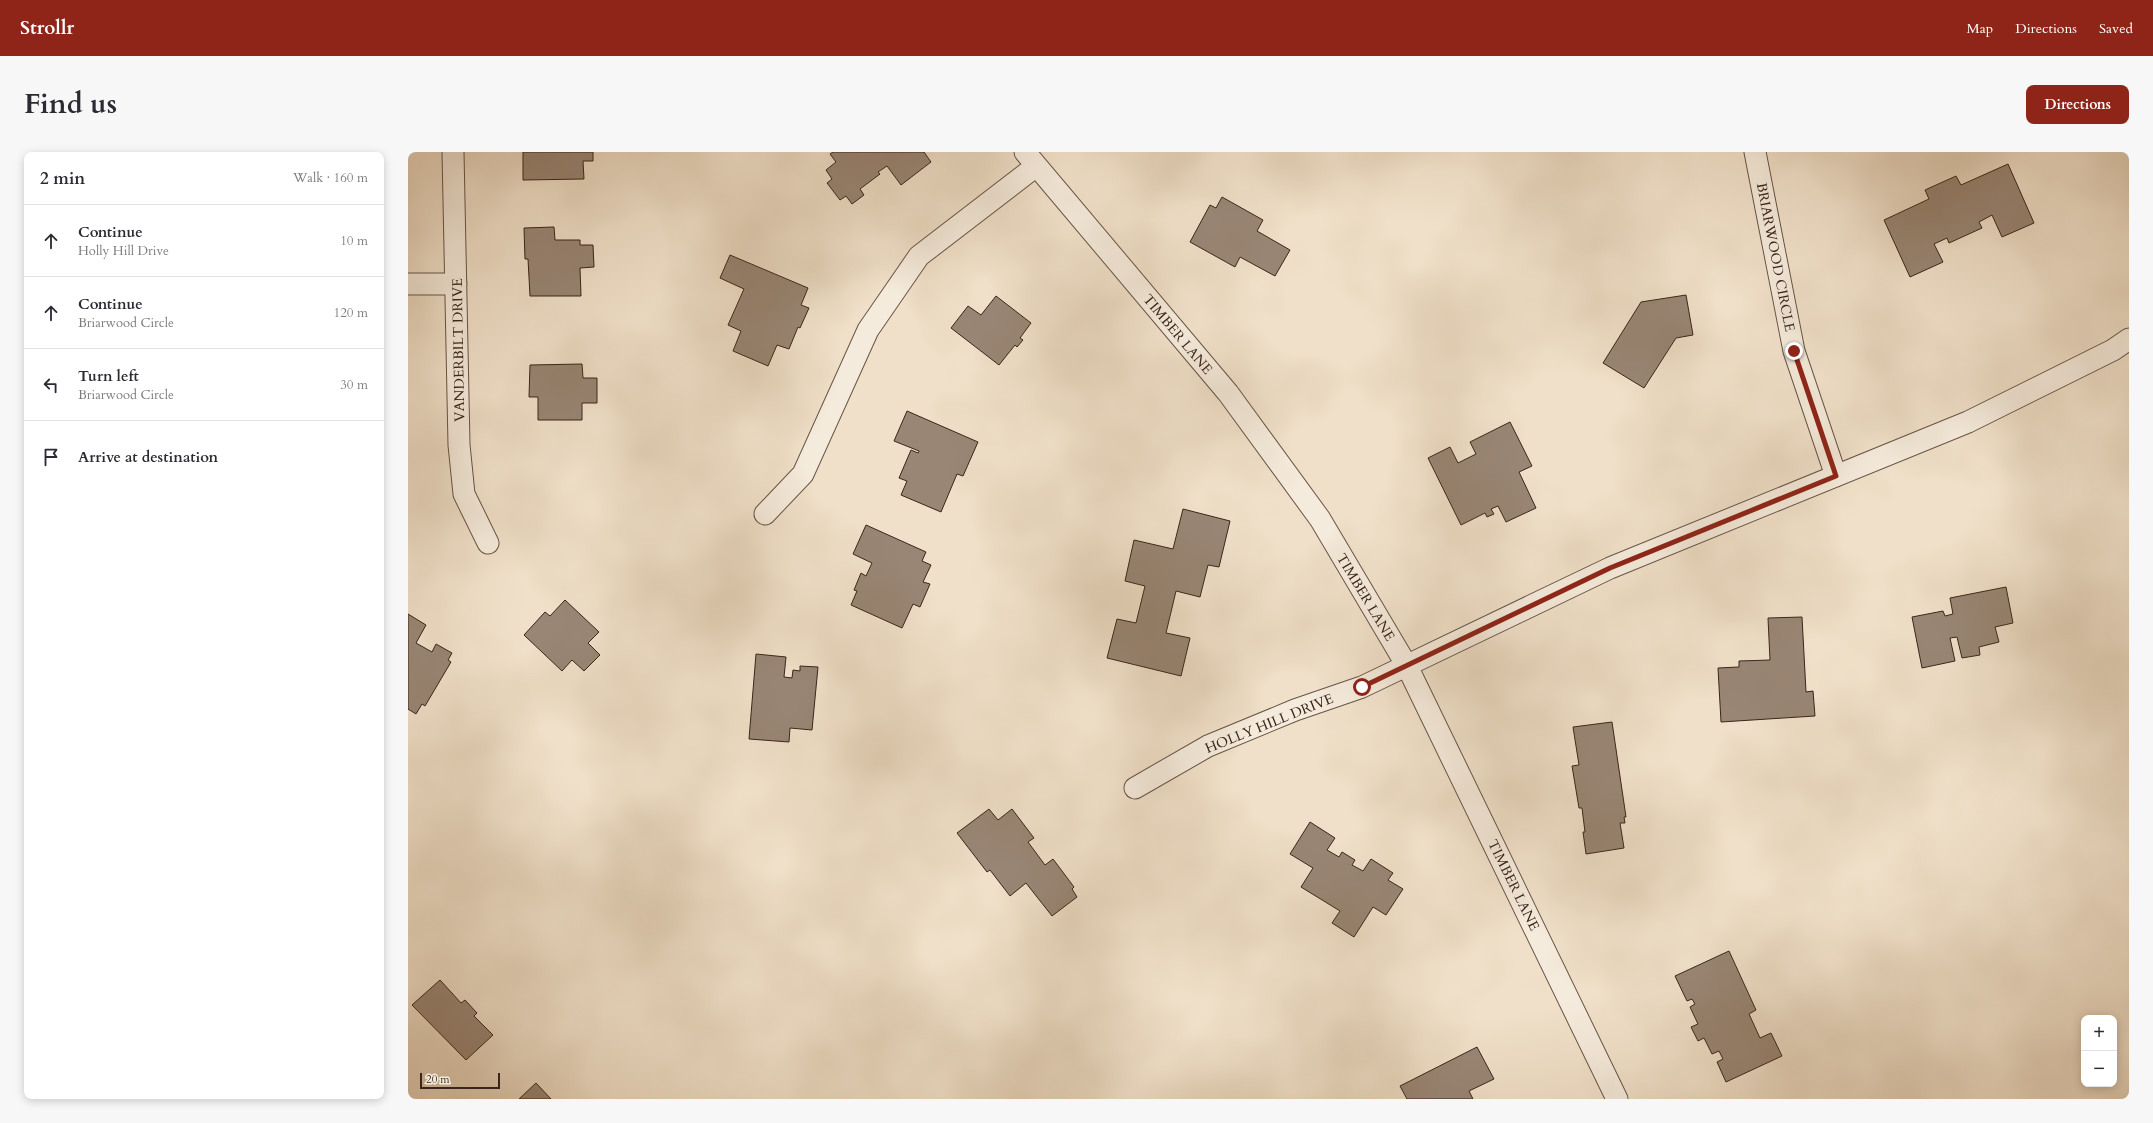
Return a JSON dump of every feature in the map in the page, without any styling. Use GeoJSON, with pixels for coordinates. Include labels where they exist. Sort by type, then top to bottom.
{"type":"FeatureCollection","features":[{"type":"Feature","properties":{"kind":"street","name":"VANDERBILT DRIVE"},"geometry":{"type":"LineString","coordinates":[[453,152],[459,445],[464,494],[488,543]]}},
{"type":"Feature","properties":{"kind":"street","name":"BRIARWOOD CIRCLE"},"geometry":{"type":"LineString","coordinates":[[1755,152],[1794,351],[1836,476]]}},
{"type":"Feature","properties":{"kind":"street"},"geometry":{"type":"LineString","coordinates":[[765,514],[803,474],[868,330],[919,256],[1030,159]]}},
{"type":"Feature","properties":{"kind":"street","name":"TIMBER LANE"},"geometry":{"type":"LineString","coordinates":[[1030,159],[1228,393],[1320,519],[1407,666],[1617,1099]]}},
{"type":"Feature","properties":{"kind":"street"},"geometry":{"type":"LineString","coordinates":[[408,284],[456,284]]}},
{"type":"Feature","properties":{"kind":"street"},"geometry":{"type":"LineString","coordinates":[[1407,666],[1610,568],[1968,422],[2113,350],[2129,339]]}},
{"type":"Feature","properties":{"kind":"street","name":"HOLLY HILL DRIVE"},"geometry":{"type":"LineString","coordinates":[[1135,788],[1208,746],[1295,710],[1362,687],[1407,666]]}},
{"type":"Feature","properties":{"kind":"building"},"geometry":{"type":"Polygon","coordinates":[[[523,152],[593,152],[593,161],[583,161],[584,179],[523,180],[523,152]]]}},
{"type":"Feature","properties":{"kind":"building"},"geometry":{"type":"Polygon","coordinates":[[[833,152],[924,152],[931,162],[901,185],[887,166],[878,172],[880,174],[860,189],[864,195],[852,204],[846,196],[840,200],[827,183],[832,179],[826,170],[836,162],[830,154],[833,152]]]}},
{"type":"Feature","properties":{"kind":"building"},"geometry":{"type":"Polygon","coordinates":[[[2008,164],[2034,223],[2002,237],[1992,215],[1979,222],[1982,228],[1949,243],[1947,238],[1934,244],[1943,262],[1910,277],[1884,220],[1929,199],[1925,190],[1956,176],[1961,185],[2008,164]]]}},
{"type":"Feature","properties":{"kind":"building"},"geometry":{"type":"Polygon","coordinates":[[[1222,197],[1263,220],[1257,231],[1290,250],[1275,276],[1240,257],[1235,267],[1190,242],[1210,205],[1216,208],[1222,197]]]}},
{"type":"Feature","properties":{"kind":"building"},"geometry":{"type":"Polygon","coordinates":[[[554,227],[555,240],[580,240],[580,245],[593,245],[594,267],[580,268],[581,296],[530,296],[528,259],[525,259],[524,228],[554,227]]]}},
{"type":"Feature","properties":{"kind":"building"},"geometry":{"type":"Polygon","coordinates":[[[730,255],[808,288],[801,305],[809,308],[800,328],[798,327],[789,349],[777,345],[768,366],[733,351],[741,331],[728,325],[744,289],[720,278],[730,255]]]}},
{"type":"Feature","properties":{"kind":"building"},"geometry":{"type":"Polygon","coordinates":[[[1686,295],[1693,335],[1676,338],[1644,388],[1603,363],[1641,302],[1686,295]]]}},
{"type":"Feature","properties":{"kind":"building"},"geometry":{"type":"Polygon","coordinates":[[[996,296],[1031,323],[1020,338],[1023,340],[1017,347],[1015,345],[999,365],[951,328],[968,306],[981,315],[996,296]]]}},
{"type":"Feature","properties":{"kind":"building"},"geometry":{"type":"Polygon","coordinates":[[[582,364],[583,378],[597,378],[597,403],[582,403],[582,420],[538,420],[538,397],[529,397],[530,365],[582,364]]]}},
{"type":"Feature","properties":{"kind":"building"},"geometry":{"type":"Polygon","coordinates":[[[907,411],[978,442],[963,476],[957,474],[941,512],[901,495],[907,481],[899,478],[911,450],[918,453],[919,451],[894,441],[907,411]]]}},
{"type":"Feature","properties":{"kind":"building"},"geometry":{"type":"Polygon","coordinates":[[[1510,422],[1532,466],[1519,472],[1536,508],[1506,522],[1498,506],[1491,509],[1494,514],[1487,517],[1485,513],[1461,525],[1428,458],[1450,447],[1458,463],[1476,454],[1470,442],[1510,422]]]}},
{"type":"Feature","properties":{"kind":"building"},"geometry":{"type":"Polygon","coordinates":[[[1183,509],[1230,521],[1219,567],[1208,565],[1200,597],[1176,591],[1166,633],[1190,638],[1181,676],[1107,658],[1117,619],[1136,623],[1145,586],[1125,581],[1134,540],[1173,549],[1183,509]]]}},
{"type":"Feature","properties":{"kind":"building"},"geometry":{"type":"Polygon","coordinates":[[[866,525],[926,552],[922,561],[931,565],[923,582],[930,584],[920,607],[913,604],[902,628],[851,605],[857,591],[854,590],[861,573],[866,576],[872,563],[853,554],[866,525]]]}},
{"type":"Feature","properties":{"kind":"building"},"geometry":{"type":"Polygon","coordinates":[[[2006,587],[2013,623],[1995,627],[1999,642],[1979,647],[1980,655],[1962,658],[1957,637],[1950,638],[1955,661],[1922,668],[1912,617],[1943,611],[1945,616],[1953,614],[1950,598],[2006,587]]]}},
{"type":"Feature","properties":{"kind":"building"},"geometry":{"type":"Polygon","coordinates":[[[565,600],[599,632],[588,643],[600,655],[584,671],[572,660],[562,671],[524,635],[545,612],[550,616],[565,600]]]}},
{"type":"Feature","properties":{"kind":"building"},"geometry":{"type":"Polygon","coordinates":[[[408,614],[426,625],[416,643],[432,652],[436,644],[452,653],[448,660],[451,662],[425,706],[422,704],[416,714],[408,709],[408,614]]]}},
{"type":"Feature","properties":{"kind":"building"},"geometry":{"type":"Polygon","coordinates":[[[1802,617],[1806,692],[1813,691],[1815,716],[1721,722],[1718,668],[1739,667],[1739,661],[1770,660],[1768,618],[1802,617]]]}},
{"type":"Feature","properties":{"kind":"building"},"geometry":{"type":"Polygon","coordinates":[[[756,654],[786,657],[784,677],[792,678],[793,670],[800,671],[800,666],[818,667],[812,730],[790,728],[789,742],[749,739],[756,654]]]}},
{"type":"Feature","properties":{"kind":"building"},"geometry":{"type":"Polygon","coordinates":[[[1612,722],[1626,817],[1624,817],[1625,823],[1620,823],[1624,848],[1586,854],[1582,808],[1579,808],[1572,766],[1579,765],[1573,727],[1612,722]]]}},
{"type":"Feature","properties":{"kind":"building"},"geometry":{"type":"Polygon","coordinates":[[[989,809],[998,820],[1012,809],[1034,838],[1028,842],[1045,865],[1053,859],[1074,887],[1072,889],[1077,897],[1052,916],[1026,883],[1010,896],[990,870],[987,872],[957,833],[989,809]]]}},
{"type":"Feature","properties":{"kind":"building"},"geometry":{"type":"Polygon","coordinates":[[[1310,822],[1335,838],[1327,850],[1339,857],[1342,852],[1355,860],[1352,865],[1363,871],[1371,859],[1393,873],[1388,880],[1403,889],[1386,915],[1373,907],[1354,937],[1332,923],[1340,911],[1301,887],[1313,868],[1290,854],[1310,822]]]}},
{"type":"Feature","properties":{"kind":"building"},"geometry":{"type":"Polygon","coordinates":[[[1729,951],[1756,1010],[1749,1014],[1760,1038],[1771,1033],[1782,1056],[1726,1082],[1717,1062],[1723,1059],[1719,1051],[1712,1054],[1704,1038],[1698,1041],[1691,1027],[1698,1024],[1690,1007],[1695,1004],[1692,999],[1687,1001],[1675,976],[1729,951]]]}},
{"type":"Feature","properties":{"kind":"building"},"geometry":{"type":"Polygon","coordinates":[[[440,980],[461,1003],[465,1000],[477,1013],[474,1016],[493,1035],[466,1060],[412,1005],[440,980]]]}},
{"type":"Feature","properties":{"kind":"building"},"geometry":{"type":"Polygon","coordinates":[[[1477,1047],[1494,1079],[1469,1091],[1473,1099],[1407,1099],[1400,1086],[1477,1047]]]}},
{"type":"Feature","properties":{"kind":"building"},"geometry":{"type":"Polygon","coordinates":[[[536,1083],[551,1099],[519,1099],[536,1083]]]}},
{"type":"Feature","properties":{"kind":"route"},"geometry":{"type":"LineString","coordinates":[[1362,687],[1610,568],[1836,476],[1794,351]]}}]}
